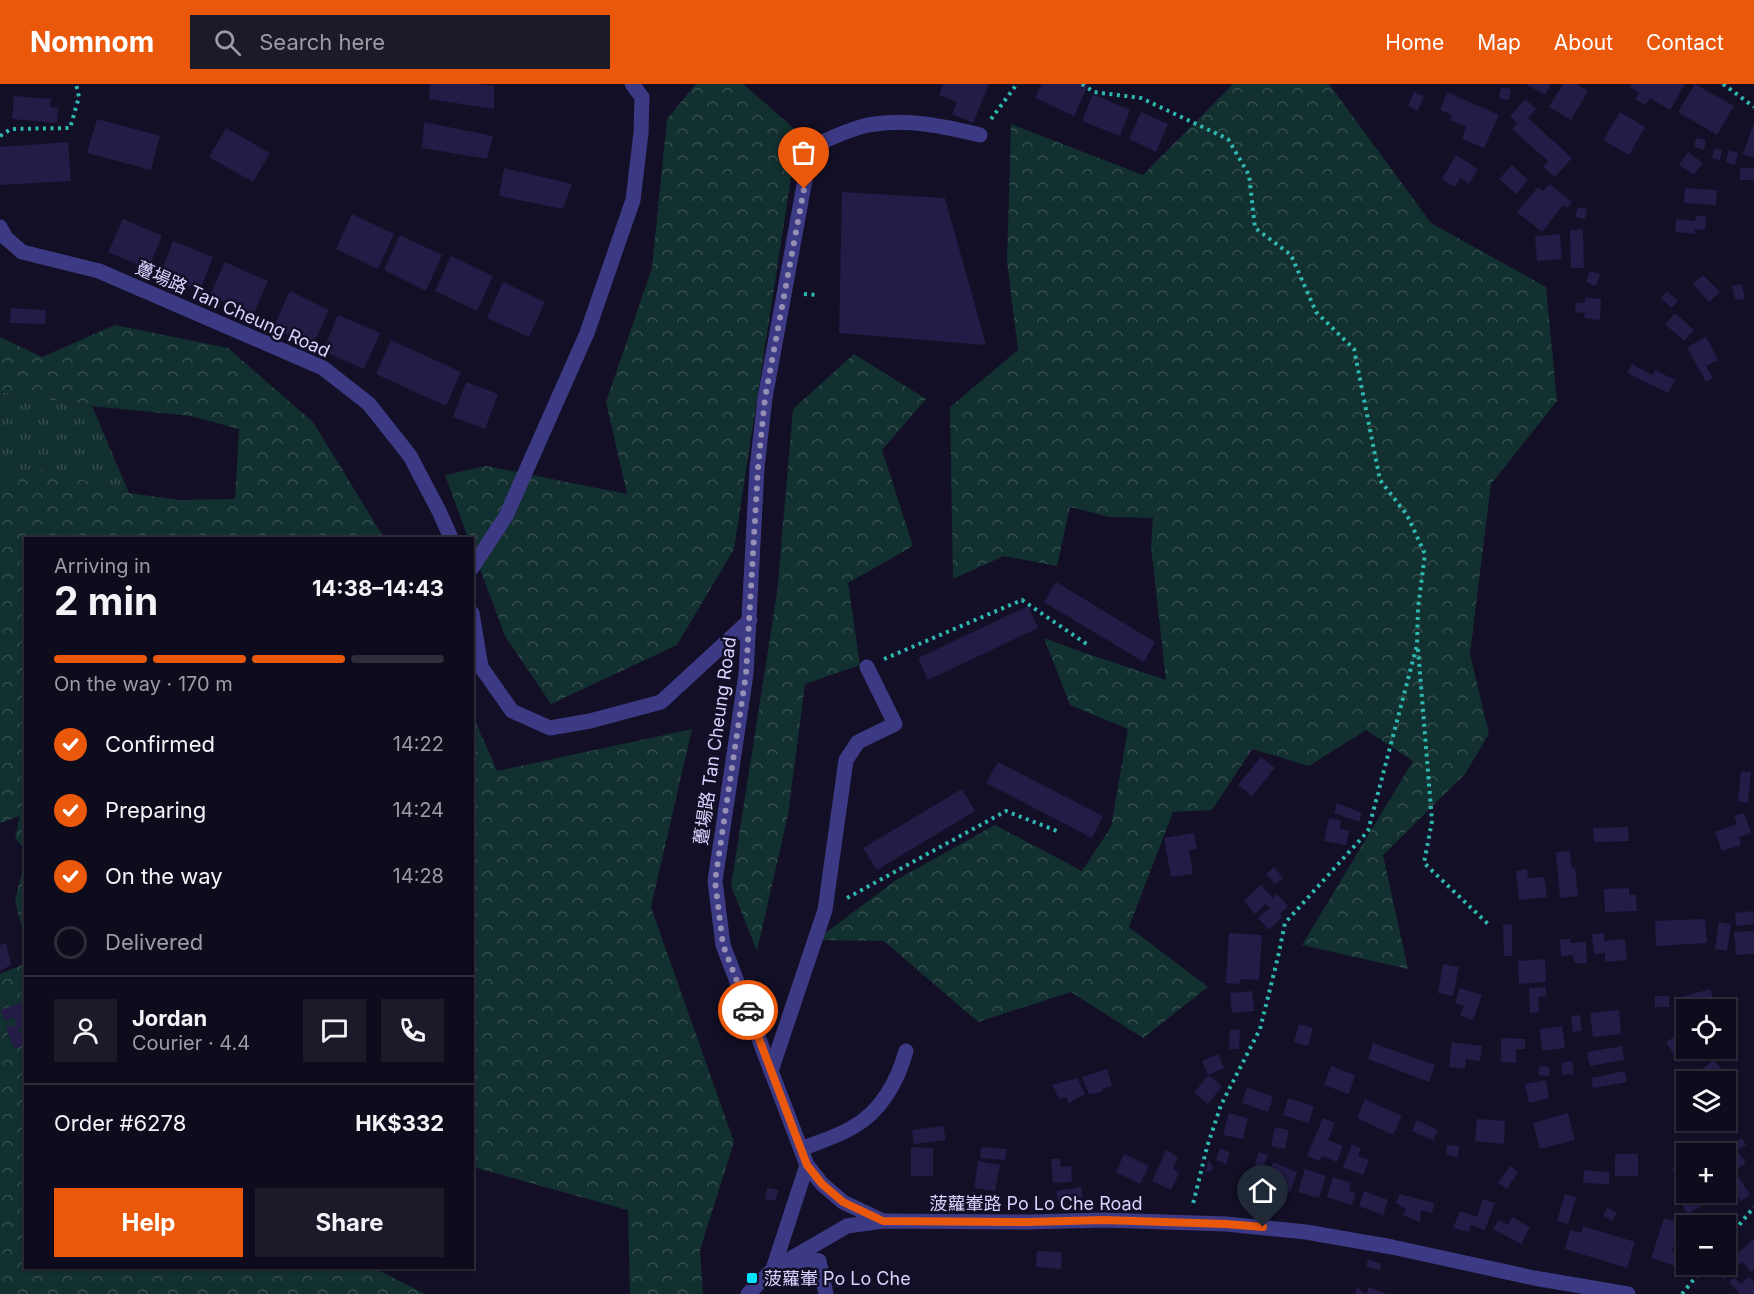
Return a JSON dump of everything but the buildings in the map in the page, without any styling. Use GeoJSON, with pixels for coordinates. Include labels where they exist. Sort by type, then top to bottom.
{"type":"FeatureCollection","features":[{"type":"Feature","properties":{"kind":"street"},"geometry":{"type":"LineString","coordinates":[[474,565],[506,516],[582,344],[633,200],[641,132],[642,97],[632,84]]}},
{"type":"Feature","properties":{"kind":"street"},"geometry":{"type":"LineString","coordinates":[[750,620],[758,468],[765,398],[811,147],[868,125],[904,122],[936,125],[980,135]]}},
{"type":"Feature","properties":{"kind":"street","name":"躉場路 Tan Cheung Road"},"geometry":{"type":"LineString","coordinates":[[0,227],[6,238],[22,252],[99,271],[323,368],[369,404],[410,456],[451,537]]}},
{"type":"Feature","properties":{"kind":"street","name":"躉場路 Tan Cheung Road"},"geometry":{"type":"LineString","coordinates":[[474,625],[481,667],[512,711],[550,728],[590,721],[661,702],[750,620]]}},
{"type":"Feature","properties":{"kind":"street","name":"躉場路 Tan Cheung Road"},"geometry":{"type":"LineString","coordinates":[[750,620],[746,674],[715,881],[723,945],[807,1165],[822,1184],[843,1202],[883,1221]]}},
{"type":"Feature","properties":{"kind":"street"},"geometry":{"type":"LineString","coordinates":[[771,1071],[825,910],[846,760],[858,742],[895,724],[867,667]]}},
{"type":"Feature","properties":{"kind":"street"},"geometry":{"type":"LineString","coordinates":[[801,1149],[854,1127],[869,1115],[893,1084],[906,1051]]}},
{"type":"Feature","properties":{"kind":"street"},"geometry":{"type":"LineString","coordinates":[[773,1269],[807,1165]]}},
{"type":"Feature","properties":{"kind":"street","name":"菠蘿輋路 Po Lo Che Road"},"geometry":{"type":"LineString","coordinates":[[748,1294],[773,1269],[847,1226],[883,1221],[1104,1220],[1263,1227],[1352,1240],[1534,1278],[1628,1294]]}},
{"type":"Feature","properties":{"kind":"street"},"geometry":{"type":"LineString","coordinates":[[773,1269],[807,1259],[819,1261],[826,1294]]}},
{"type":"Feature","properties":{"kind":"path"},"geometry":{"type":"LineString","coordinates":[[0,136],[11,129],[69,128],[79,97],[76,84]]}},
{"type":"Feature","properties":{"kind":"path"},"geometry":{"type":"LineString","coordinates":[[980,135],[1017,84]]}},
{"type":"Feature","properties":{"kind":"path"},"geometry":{"type":"LineString","coordinates":[[1082,84],[1094,92],[1140,98],[1228,139],[1249,175],[1255,228],[1291,255],[1316,312],[1354,349],[1380,480],[1407,515],[1425,554],[1418,608],[1417,645],[1432,821],[1424,863],[1488,924]]}},
{"type":"Feature","properties":{"kind":"path"},"geometry":{"type":"LineString","coordinates":[[1723,84],[1754,107]]}},
{"type":"Feature","properties":{"kind":"path"},"geometry":{"type":"LineString","coordinates":[[867,667],[1022,600],[1088,645]]}},
{"type":"Feature","properties":{"kind":"path"},"geometry":{"type":"LineString","coordinates":[[1189,1223],[1207,1147],[1221,1106],[1260,1029],[1285,922],[1368,831],[1417,645]]}},
{"type":"Feature","properties":{"kind":"path"},"geometry":{"type":"LineString","coordinates":[[825,910],[1006,811],[1057,831]]}},
{"type":"Feature","properties":{"kind":"path"},"geometry":{"type":"LineString","coordinates":[[1736,1229],[1754,1207]]}},
{"type":"Feature","properties":{"kind":"path"},"geometry":{"type":"LineString","coordinates":[[1682,1294],[1697,1275]]}},
{"type":"Feature","properties":{"kind":"green space"},"geometry":{"type":"Polygon","coordinates":[[[696,84],[743,84],[798,132],[734,549],[677,645],[551,704],[505,636],[474,553],[474,537],[468,537],[445,475],[486,466],[627,494],[606,402],[652,268],[667,119],[696,84]]]}},
{"type":"Feature","properties":{"kind":"green space"},"geometry":{"type":"Polygon","coordinates":[[[1233,84],[1329,84],[1431,223],[1546,287],[1557,401],[1491,484],[1470,654],[1489,734],[1465,774],[1383,855],[1408,969],[1302,945],[1413,761],[1366,730],[1309,766],[1252,749],[1212,810],[1173,812],[1129,927],[1208,987],[1143,1038],[1071,992],[978,1022],[884,941],[816,940],[896,880],[995,825],[1082,871],[1111,827],[1128,729],[1070,705],[1044,638],[1166,680],[1151,546],[1153,518],[1109,517],[1070,507],[1057,566],[1004,556],[953,579],[950,407],[1018,350],[1007,262],[1011,124],[1143,175],[1233,84]]]}},
{"type":"Feature","properties":{"kind":"green space"},"geometry":{"type":"Polygon","coordinates":[[[115,325],[228,348],[313,422],[383,537],[24,537],[24,848],[15,838],[20,816],[0,823],[0,474],[45,469],[129,493],[180,500],[235,499],[239,429],[191,416],[92,406],[0,392],[0,337],[42,357],[115,325]]]}},
{"type":"Feature","properties":{"kind":"green space"},"geometry":{"type":"Polygon","coordinates":[[[854,354],[926,399],[882,450],[913,546],[848,583],[860,665],[805,684],[788,815],[757,951],[731,886],[777,593],[793,409],[854,354]]]}},
{"type":"Feature","properties":{"kind":"green space"},"geometry":{"type":"Polygon","coordinates":[[[0,392],[92,406],[129,493],[45,469],[0,474],[0,392]]]}},
{"type":"Feature","properties":{"kind":"green space"},"geometry":{"type":"Polygon","coordinates":[[[474,718],[497,771],[692,729],[651,907],[734,1142],[700,1250],[703,1294],[630,1294],[628,1210],[474,1167],[474,718]]]}},
{"type":"Feature","properties":{"kind":"green space"},"geometry":{"type":"Polygon","coordinates":[[[24,863],[24,936],[15,901],[24,863]]]}},
{"type":"Feature","properties":{"kind":"green space"},"geometry":{"type":"Polygon","coordinates":[[[24,964],[24,1269],[376,1269],[425,1294],[0,1294],[0,974],[24,964]]]}},
{"type":"Feature","properties":{"kind":"way so far"},"geometry":{"type":"LineString","coordinates":[[748,1010],[723,945],[715,881],[746,674],[758,468],[765,398],[804,189]]}},
{"type":"Feature","properties":{"kind":"place","name":"菠蘿輋 Po Lo Che"},"geometry":{"type":"Point","coordinates":[752,1278]}},
{"type":"Feature","properties":{"kind":"route"},"geometry":{"type":"LineString","coordinates":[[748,1010],[807,1165],[822,1184],[843,1202],[883,1221],[1104,1220],[1263,1227]]}}]}
